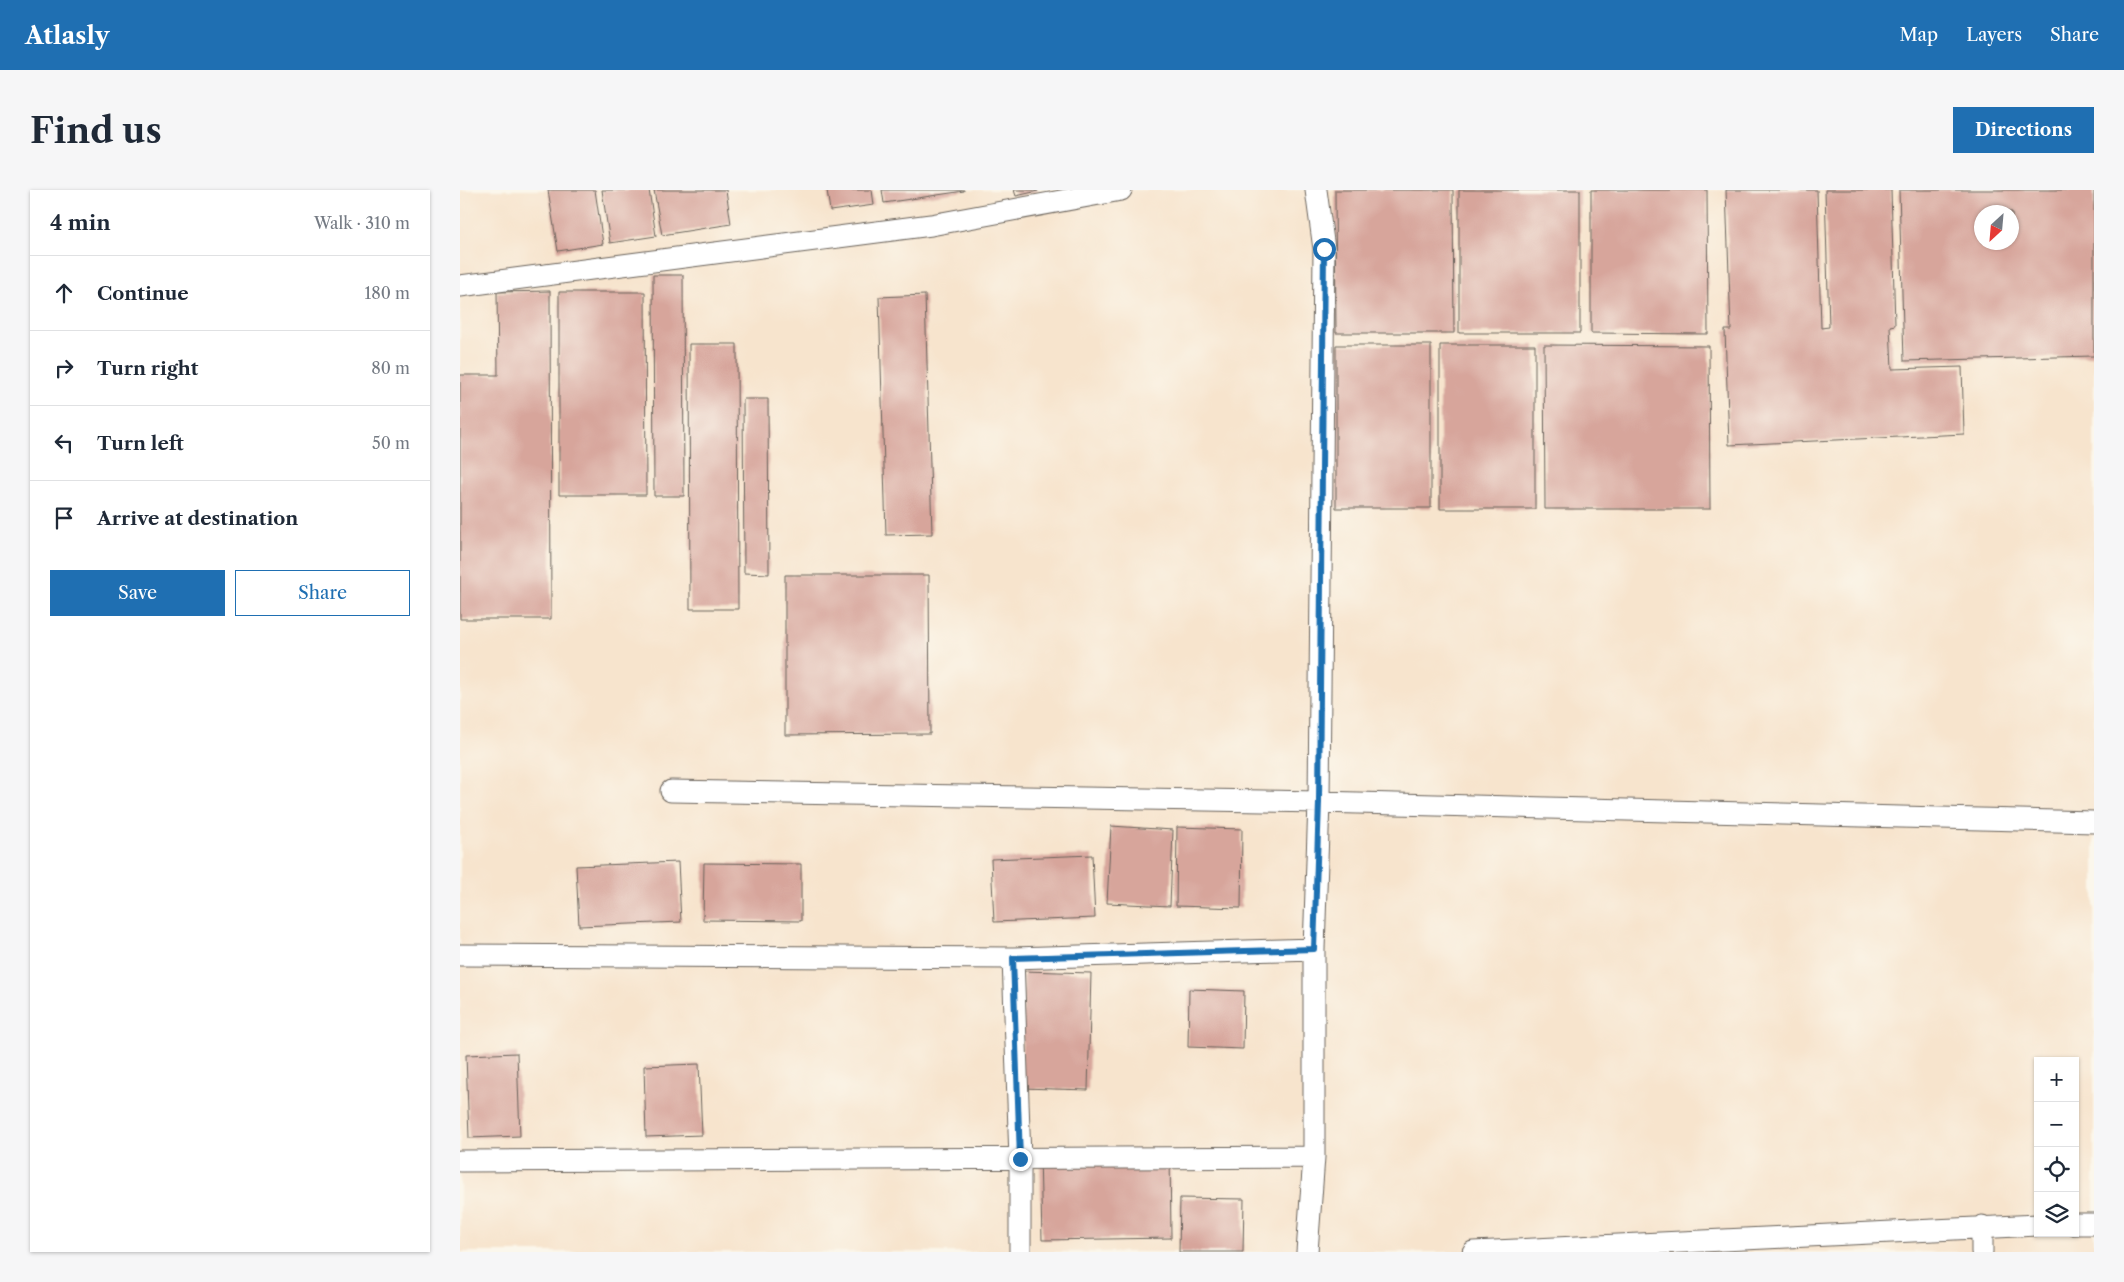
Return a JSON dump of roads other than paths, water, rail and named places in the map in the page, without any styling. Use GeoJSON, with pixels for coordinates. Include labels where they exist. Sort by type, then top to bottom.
{"type":"FeatureCollection","features":[{"type":"Feature","properties":{"kind":"street"},"geometry":{"type":"LineString","coordinates":[[460,286],[931,225],[1122,190]]}},
{"type":"Feature","properties":{"kind":"street"},"geometry":{"type":"LineString","coordinates":[[1307,1252],[1314,1157],[1314,949],[1319,802],[1324,249],[1316,190]]}},
{"type":"Feature","properties":{"kind":"street"},"geometry":{"type":"LineString","coordinates":[[671,791],[1319,802],[2094,822]]}},
{"type":"Feature","properties":{"kind":"street"},"geometry":{"type":"LineString","coordinates":[[460,955],[1013,958],[1314,949]]}},
{"type":"Feature","properties":{"kind":"street"},"geometry":{"type":"LineString","coordinates":[[1013,958],[1020,1159],[1020,1252]]}},
{"type":"Feature","properties":{"kind":"street"},"geometry":{"type":"LineString","coordinates":[[460,1161],[1314,1157]]}},
{"type":"Feature","properties":{"kind":"street"},"geometry":{"type":"LineString","coordinates":[[2079,1224],[2094,1224]]}},
{"type":"Feature","properties":{"kind":"street"},"geometry":{"type":"LineString","coordinates":[[1473,1252],[1711,1246],[1982,1226],[2034,1225]]}},
{"type":"Feature","properties":{"kind":"street"},"geometry":{"type":"LineString","coordinates":[[1982,1226],[1982,1252]]}}]}
